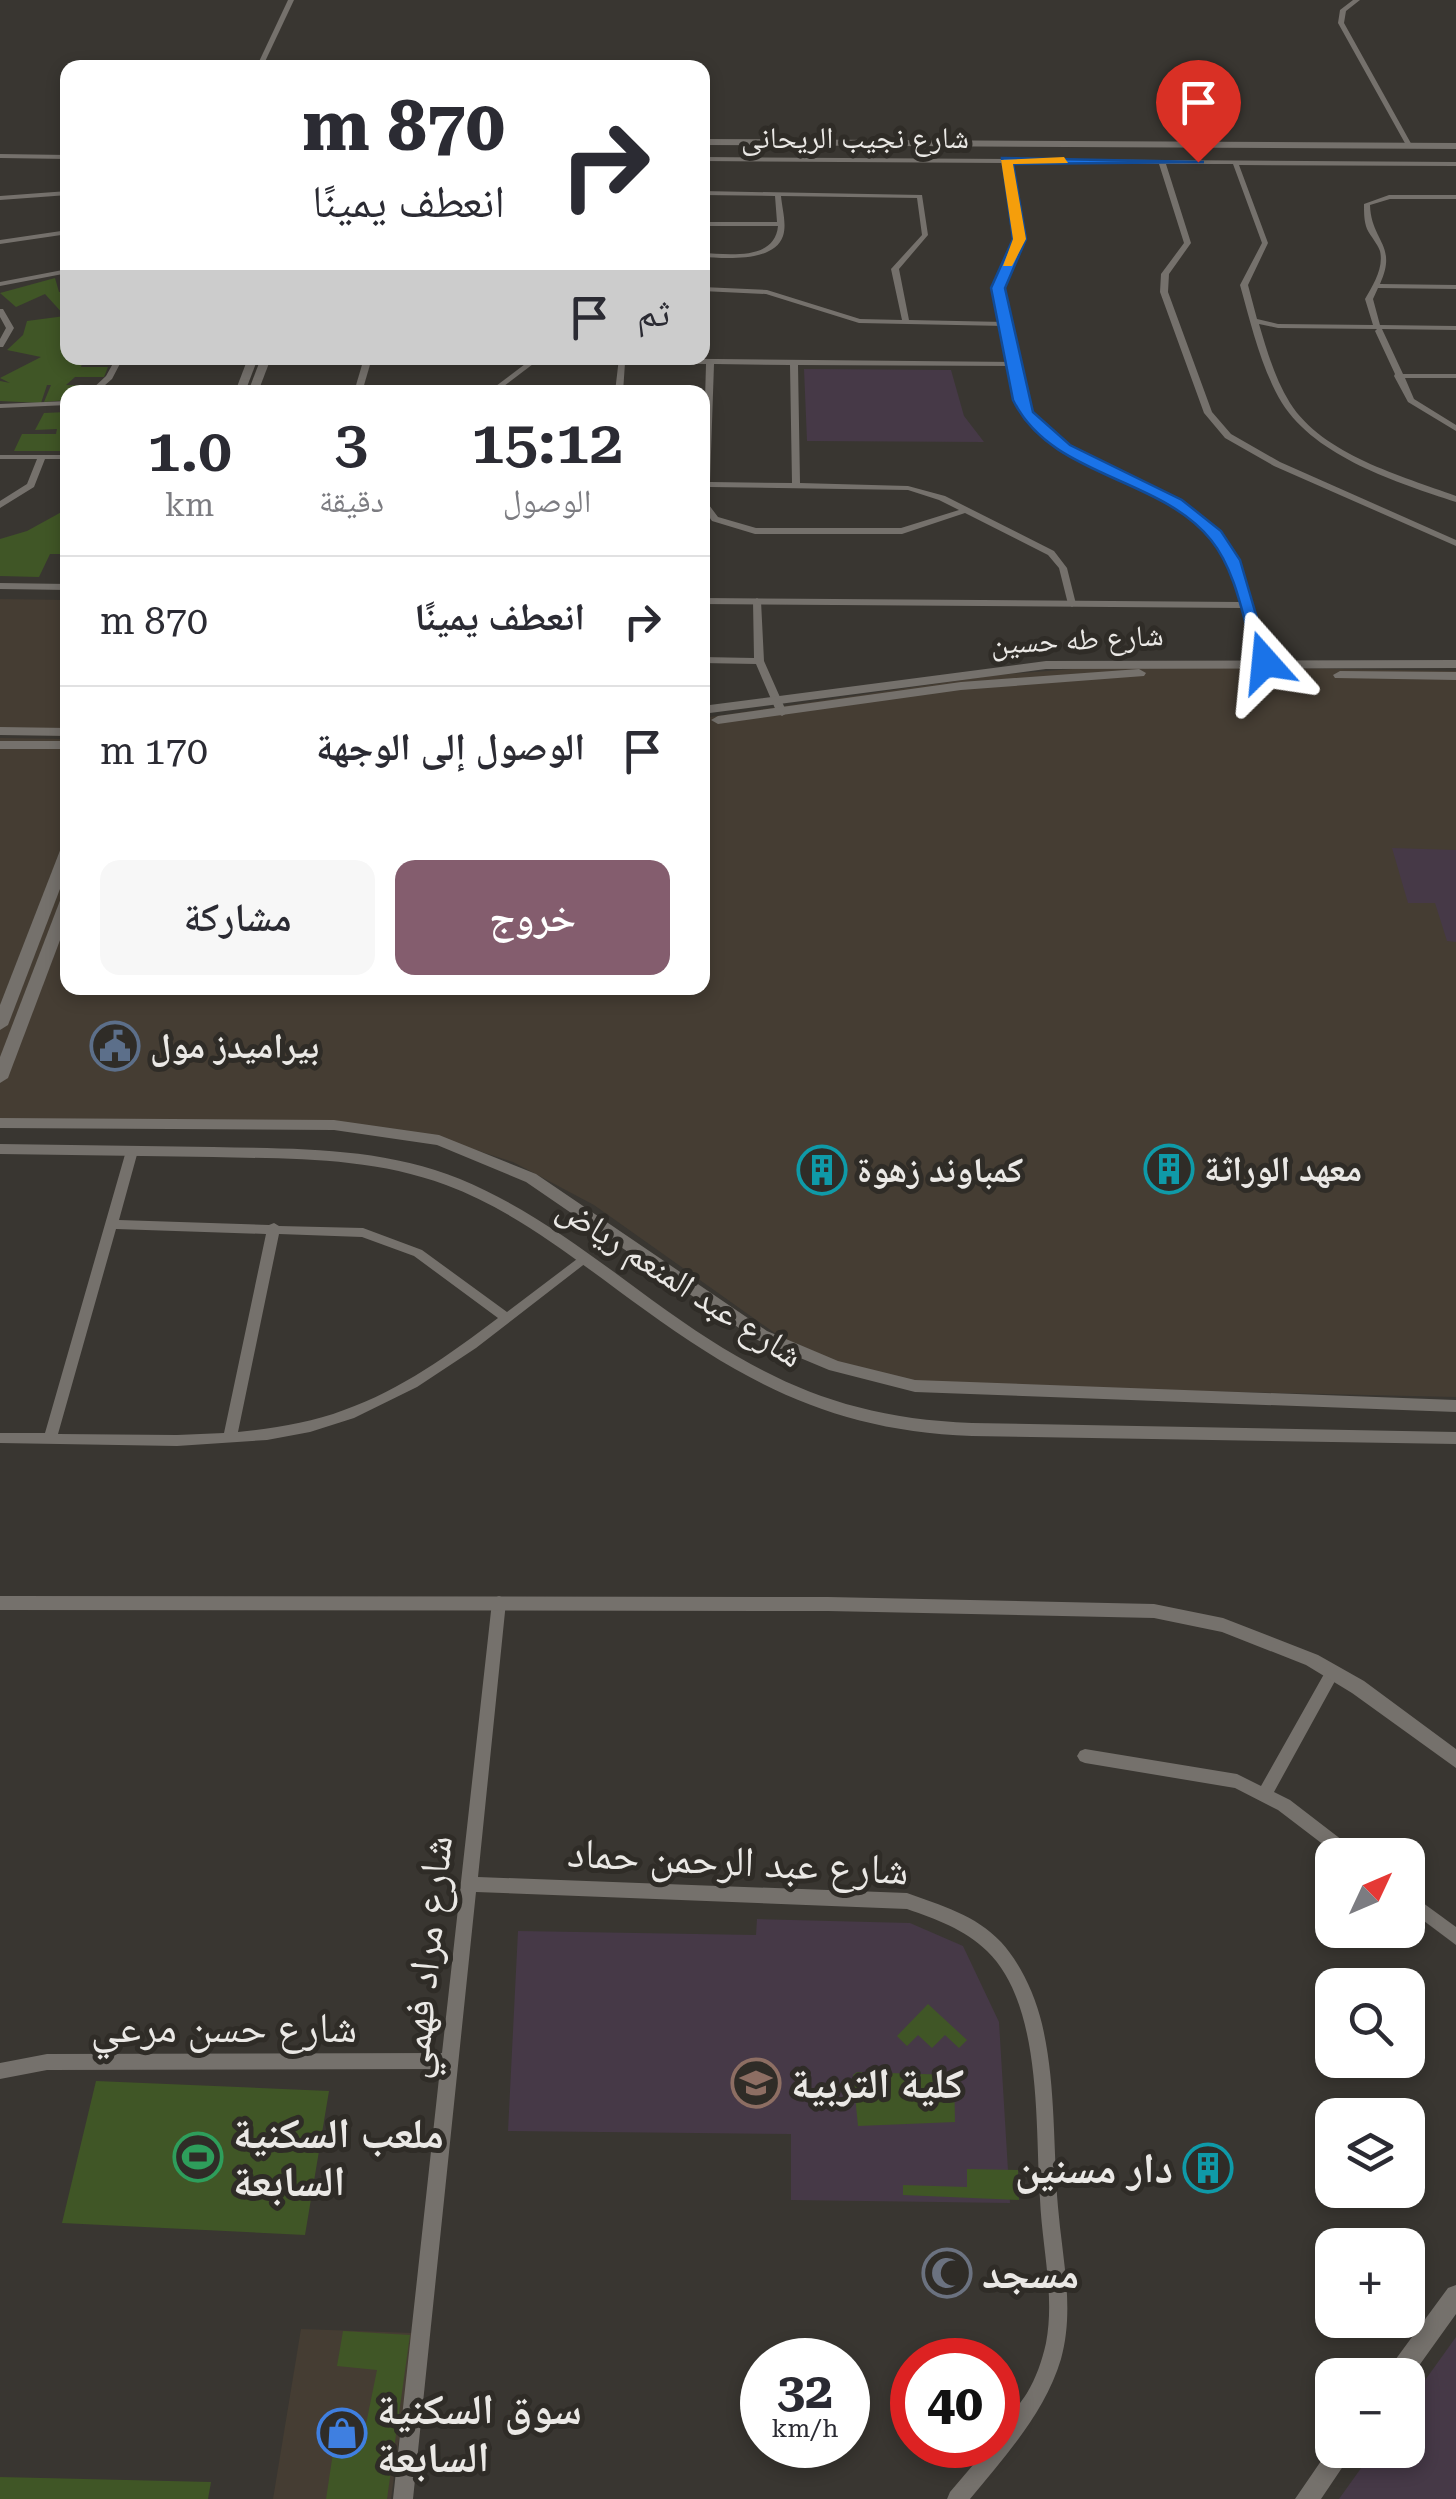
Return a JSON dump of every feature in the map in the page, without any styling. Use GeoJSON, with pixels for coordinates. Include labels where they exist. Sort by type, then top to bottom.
{"type":"FeatureCollection","features":[{"type":"Feature","properties":{"kind":"main road"},"geometry":{"type":"LineString","coordinates":[[710,146],[1410,145],[1456,149]]}},
{"type":"Feature","properties":{"kind":"main road"},"geometry":{"type":"LineString","coordinates":[[710,146],[1456,149]]}},
{"type":"Feature","properties":{"kind":"main road","name":"شارع طه حسين"},"geometry":{"type":"LineString","coordinates":[[710,710],[778,707],[1031,679],[1456,664]]}},
{"type":"Feature","properties":{"kind":"main road","name":"شارع طه حسين"},"geometry":{"type":"LineString","coordinates":[[1267,668],[1456,676]]}},
{"type":"Feature","properties":{"kind":"main road","name":"شارع طه حسين"},"geometry":{"type":"LineString","coordinates":[[710,720],[778,707]]}},
{"type":"Feature","properties":{"kind":"main road"},"geometry":{"type":"LineString","coordinates":[[0,731],[60,732]]}},
{"type":"Feature","properties":{"kind":"main road"},"geometry":{"type":"LineString","coordinates":[[0,744],[60,745]]}},
{"type":"Feature","properties":{"kind":"main road"},"geometry":{"type":"LineString","coordinates":[[0,1025],[60,869]]}},
{"type":"Feature","properties":{"kind":"main road"},"geometry":{"type":"LineString","coordinates":[[0,1078],[60,919]]}},
{"type":"Feature","properties":{"kind":"street"},"geometry":{"type":"LineString","coordinates":[[263,60],[291,0]]}},
{"type":"Feature","properties":{"kind":"street"},"geometry":{"type":"LineString","coordinates":[[1357,0],[1343,10],[1341,23],[1410,145]]}},
{"type":"Feature","properties":{"kind":"street"},"geometry":{"type":"LineString","coordinates":[[0,156],[60,157]]}},
{"type":"Feature","properties":{"kind":"street","name":"شارع نجيب الريحانى"},"geometry":{"type":"LineString","coordinates":[[710,159],[1006,160]]}},
{"type":"Feature","properties":{"kind":"street"},"geometry":{"type":"LineString","coordinates":[[1267,668],[1224,546],[1204,523],[1176,503],[1079,456],[1042,432],[1023,408],[998,284],[1020,239],[1006,160],[1456,164]]}},
{"type":"Feature","properties":{"kind":"street"},"geometry":{"type":"LineString","coordinates":[[1162,162],[1188,243],[1165,274],[1164,292],[1208,413],[1247,449],[1456,543]]}},
{"type":"Feature","properties":{"kind":"street"},"geometry":{"type":"LineString","coordinates":[[1235,162],[1266,243],[1244,280],[1286,403],[1306,427],[1360,460],[1456,499]]}},
{"type":"Feature","properties":{"kind":"street"},"geometry":{"type":"LineString","coordinates":[[0,198],[60,194]]}},
{"type":"Feature","properties":{"kind":"street"},"geometry":{"type":"LineString","coordinates":[[710,194],[921,197],[924,236],[895,269],[906,322]]}},
{"type":"Feature","properties":{"kind":"street"},"geometry":{"type":"LineString","coordinates":[[710,255],[736,256],[766,249],[778,241],[778,194]]}},
{"type":"Feature","properties":{"kind":"street"},"geometry":{"type":"LineString","coordinates":[[1456,198],[1389,197],[1367,204],[1386,260],[1368,304],[1398,376],[1418,407],[1456,429]]}},
{"type":"Feature","properties":{"kind":"street"},"geometry":{"type":"LineString","coordinates":[[710,224],[779,224]]}},
{"type":"Feature","properties":{"kind":"street"},"geometry":{"type":"LineString","coordinates":[[0,242],[60,233]]}},
{"type":"Feature","properties":{"kind":"street"},"geometry":{"type":"LineString","coordinates":[[0,284],[31,275],[60,273]]}},
{"type":"Feature","properties":{"kind":"street"},"geometry":{"type":"LineString","coordinates":[[1378,286],[1456,287]]}},
{"type":"Feature","properties":{"kind":"street"},"geometry":{"type":"LineString","coordinates":[[710,289],[766,292],[846,318],[1006,324]]}},
{"type":"Feature","properties":{"kind":"street"},"geometry":{"type":"LineString","coordinates":[[0,310],[10,328],[0,345]]}},
{"type":"Feature","properties":{"kind":"street"},"geometry":{"type":"LineString","coordinates":[[1256,322],[1456,330]]}},
{"type":"Feature","properties":{"kind":"street"},"geometry":{"type":"LineString","coordinates":[[1260,334],[1378,329]]}},
{"type":"Feature","properties":{"kind":"street"},"geometry":{"type":"LineString","coordinates":[[710,362],[1013,364]]}},
{"type":"Feature","properties":{"kind":"street"},"geometry":{"type":"LineString","coordinates":[[794,362],[796,485]]}},
{"type":"Feature","properties":{"kind":"street"},"geometry":{"type":"LineString","coordinates":[[101,385],[116,365]]}},
{"type":"Feature","properties":{"kind":"street"},"geometry":{"type":"LineString","coordinates":[[501,385],[528,365]]}},
{"type":"Feature","properties":{"kind":"street"},"geometry":{"type":"LineString","coordinates":[[1398,376],[1456,376]]}},
{"type":"Feature","properties":{"kind":"street"},"geometry":{"type":"LineString","coordinates":[[0,406],[60,403]]}},
{"type":"Feature","properties":{"kind":"street"},"geometry":{"type":"LineString","coordinates":[[0,457],[60,457]]}},
{"type":"Feature","properties":{"kind":"street"},"geometry":{"type":"LineString","coordinates":[[0,505],[27,490],[42,457]]}},
{"type":"Feature","properties":{"kind":"street"},"geometry":{"type":"LineString","coordinates":[[710,484],[895,486],[932,494],[1051,553],[1062,568],[1071,599]]}},
{"type":"Feature","properties":{"kind":"street"},"geometry":{"type":"LineString","coordinates":[[710,513],[715,520],[755,531],[902,530],[966,510]]}},
{"type":"Feature","properties":{"kind":"street"},"geometry":{"type":"LineString","coordinates":[[0,586],[60,587]]}},
{"type":"Feature","properties":{"kind":"street"},"geometry":{"type":"LineString","coordinates":[[710,591],[1245,601]]}},
{"type":"Feature","properties":{"kind":"street"},"geometry":{"type":"LineString","coordinates":[[0,596],[60,596]]}},
{"type":"Feature","properties":{"kind":"street"},"geometry":{"type":"LineString","coordinates":[[710,601],[1071,599]]}},
{"type":"Feature","properties":{"kind":"street"},"geometry":{"type":"LineString","coordinates":[[757,601],[759,661],[778,707]]}},
{"type":"Feature","properties":{"kind":"street"},"geometry":{"type":"LineString","coordinates":[[710,660],[759,661]]}},
{"type":"Feature","properties":{"kind":"street","name":"شارع عبد المنعم رياض"},"geometry":{"type":"LineString","coordinates":[[0,1123],[334,1125],[439,1140],[531,1178],[761,1335],[835,1366],[915,1386],[1456,1406]]}},
{"type":"Feature","properties":{"kind":"street","name":"شارع عبد المنعم رياض"},"geometry":{"type":"LineString","coordinates":[[0,1149],[326,1154],[418,1168],[500,1200],[756,1375],[830,1408],[883,1424],[940,1432],[1005,1428],[1456,1438]]}},
{"type":"Feature","properties":{"kind":"street"},"geometry":{"type":"LineString","coordinates":[[50,1438],[132,1151]]}},
{"type":"Feature","properties":{"kind":"street"},"geometry":{"type":"LineString","coordinates":[[112,1224],[348,1230],[401,1244],[433,1262],[504,1317]]}},
{"type":"Feature","properties":{"kind":"street"},"geometry":{"type":"LineString","coordinates":[[230,1437],[274,1227]]}},
{"type":"Feature","properties":{"kind":"street"},"geometry":{"type":"LineString","coordinates":[[0,1438],[230,1437],[299,1430],[362,1409],[419,1378],[585,1259]]}},
{"type":"Feature","properties":{"kind":"street"},"geometry":{"type":"LineString","coordinates":[[0,1603],[499,1602],[1154,1612],[1246,1632],[1333,1672],[1456,1760]]}},
{"type":"Feature","properties":{"kind":"street","name":"شارع مراد فهمي"},"geometry":{"type":"LineString","coordinates":[[403,2499],[499,1602]]}},
{"type":"Feature","properties":{"kind":"street"},"geometry":{"type":"LineString","coordinates":[[1265,1794],[1333,1672]]}},
{"type":"Feature","properties":{"kind":"street"},"geometry":{"type":"LineString","coordinates":[[1085,1756],[1222,1777],[1265,1794],[1326,1838]]}},
{"type":"Feature","properties":{"kind":"street","name":"شارع عبد الرحمن حماد"},"geometry":{"type":"LineString","coordinates":[[469,1884],[907,1901],[949,1912],[1000,1950],[1025,1989],[1037,2036],[1059,2294],[1051,2359],[1039,2391],[1022,2419],[957,2499]]}},
{"type":"Feature","properties":{"kind":"street"},"geometry":{"type":"LineString","coordinates":[[1425,1913],[1456,1938]]}},
{"type":"Feature","properties":{"kind":"street","name":"شارع حسن مرعي"},"geometry":{"type":"LineString","coordinates":[[0,2071],[47,2062],[448,2061]]}},
{"type":"Feature","properties":{"kind":"street"},"geometry":{"type":"LineString","coordinates":[[1410,2358],[1456,2296]]}},
{"type":"Feature","properties":{"kind":"street"},"geometry":{"type":"LineString","coordinates":[[1306,2499],[1329,2468]]}},
{"type":"Feature","properties":{"kind":"shaded area"},"geometry":{"type":"Polygon","coordinates":[[[804,369],[951,370],[964,416],[984,442],[807,441],[804,369]]]}},
{"type":"Feature","properties":{"kind":"shaded area"},"geometry":{"type":"Polygon","coordinates":[[[0,599],[60,600],[60,732],[0,730],[0,599]]]}},
{"type":"Feature","properties":{"kind":"shaded area"},"geometry":{"type":"Polygon","coordinates":[[[1122,665],[1456,671],[1456,1397],[900,1384],[868,1378],[786,1341],[594,1205],[513,1162],[469,1148],[346,1125],[0,1121],[0,738],[60,739],[60,995],[710,995],[710,717],[996,675],[1122,665]]]}},
{"type":"Feature","properties":{"kind":"shaded area"},"geometry":{"type":"Polygon","coordinates":[[[1392,848],[1456,850],[1456,942],[1447,941],[1435,903],[1408,903],[1392,848]]]}},
{"type":"Feature","properties":{"kind":"shaded area","name":"كلية التربية"},"geometry":{"type":"Polygon","coordinates":[[[757,1919],[910,1923],[963,1946],[999,2022],[1010,2203],[791,2200],[791,2134],[508,2131],[518,1931],[756,1935],[757,1919]]]}},
{"type":"Feature","properties":{"kind":"shaded area","name":"سوق السكنية السابعة"},"geometry":{"type":"Polygon","coordinates":[[[301,2329],[413,2333],[391,2499],[273,2499],[301,2329]]]}},
{"type":"Feature","properties":{"kind":"shaded area"},"geometry":{"type":"Polygon","coordinates":[[[1456,2337],[1456,2499],[1339,2499],[1361,2468],[1425,2468],[1425,2380],[1456,2337]]]}},
{"type":"Feature","properties":{"kind":"green space"},"geometry":{"type":"Polygon","coordinates":[[[55,278],[60,310],[45,294],[16,307],[0,293],[55,278]]]}},
{"type":"Feature","properties":{"kind":"green space"},"geometry":{"type":"Polygon","coordinates":[[[60,317],[60,365],[108,367],[104,377],[75,377],[60,385],[60,401],[44,402],[51,385],[47,385],[41,403],[0,401],[0,381],[10,383],[0,378],[41,357],[7,350],[23,335],[27,321],[60,317]]]}},
{"type":"Feature","properties":{"kind":"green space"},"geometry":{"type":"Polygon","coordinates":[[[60,412],[60,451],[14,451],[22,434],[56,434],[57,429],[35,430],[44,413],[60,412]]]}},
{"type":"Feature","properties":{"kind":"green space"},"geometry":{"type":"Polygon","coordinates":[[[60,513],[60,554],[50,554],[39,577],[0,576],[0,539],[27,531],[60,513]]]}},
{"type":"Feature","properties":{"kind":"green space"},"geometry":{"type":"Polygon","coordinates":[[[928,2004],[967,2040],[959,2048],[945,2035],[932,2048],[918,2035],[907,2046],[897,2036],[928,2004]]]}},
{"type":"Feature","properties":{"kind":"green space"},"geometry":{"type":"Polygon","coordinates":[[[853,2075],[954,2075],[955,2122],[858,2126],[853,2075]]]}},
{"type":"Feature","properties":{"kind":"green space","name":"ملعب السكنية السابعة"},"geometry":{"type":"Polygon","coordinates":[[[96,2081],[329,2091],[305,2235],[62,2223],[96,2081]]]}},
{"type":"Feature","properties":{"kind":"green space"},"geometry":{"type":"Polygon","coordinates":[[[967,2169],[1018,2170],[1019,2200],[903,2195],[903,2185],[967,2187],[967,2169]]]}},
{"type":"Feature","properties":{"kind":"green space"},"geometry":{"type":"Polygon","coordinates":[[[343,2331],[410,2335],[387,2499],[326,2499],[338,2420],[366,2424],[377,2370],[337,2366],[343,2331]]]}},
{"type":"Feature","properties":{"kind":"green space"},"geometry":{"type":"Polygon","coordinates":[[[0,2477],[211,2482],[208,2499],[0,2499],[0,2477]]]}},
{"type":"Feature","properties":{"kind":"slow traffic"},"geometry":{"type":"LineString","coordinates":[[1007,263],[1020,239],[1006,160],[1064,161]]}},
{"type":"Feature","properties":{"kind":"place","name":"بيراميدز مول"},"geometry":{"type":"Point","coordinates":[115,1046]}},
{"type":"Feature","properties":{"kind":"place","name":"معهد الوراثة"},"geometry":{"type":"Point","coordinates":[1169,1169]}},
{"type":"Feature","properties":{"kind":"place","name":"كمباوند زهوة"},"geometry":{"type":"Point","coordinates":[822,1170]}},
{"type":"Feature","properties":{"kind":"place","name":"كلية التربية"},"geometry":{"type":"Point","coordinates":[756,2083]}},
{"type":"Feature","properties":{"kind":"place","name":"ملعب السكنية السابعة"},"geometry":{"type":"Point","coordinates":[198,2157]}},
{"type":"Feature","properties":{"kind":"place","name":"دار مسنين"},"geometry":{"type":"Point","coordinates":[1208,2168]}},
{"type":"Feature","properties":{"kind":"place","name":"مسجد"},"geometry":{"type":"Point","coordinates":[947,2273]}},
{"type":"Feature","properties":{"kind":"place","name":"سوق السكنية السابعة"},"geometry":{"type":"Point","coordinates":[342,2433]}},
{"type":"Feature","properties":{"kind":"route"},"geometry":{"type":"LineString","coordinates":[[1198,162],[1006,160],[1020,239],[1000,274],[998,288],[1020,400],[1027,414],[1042,432],[1065,448],[1176,503],[1215,534],[1232,560],[1265,662]]}}]}
